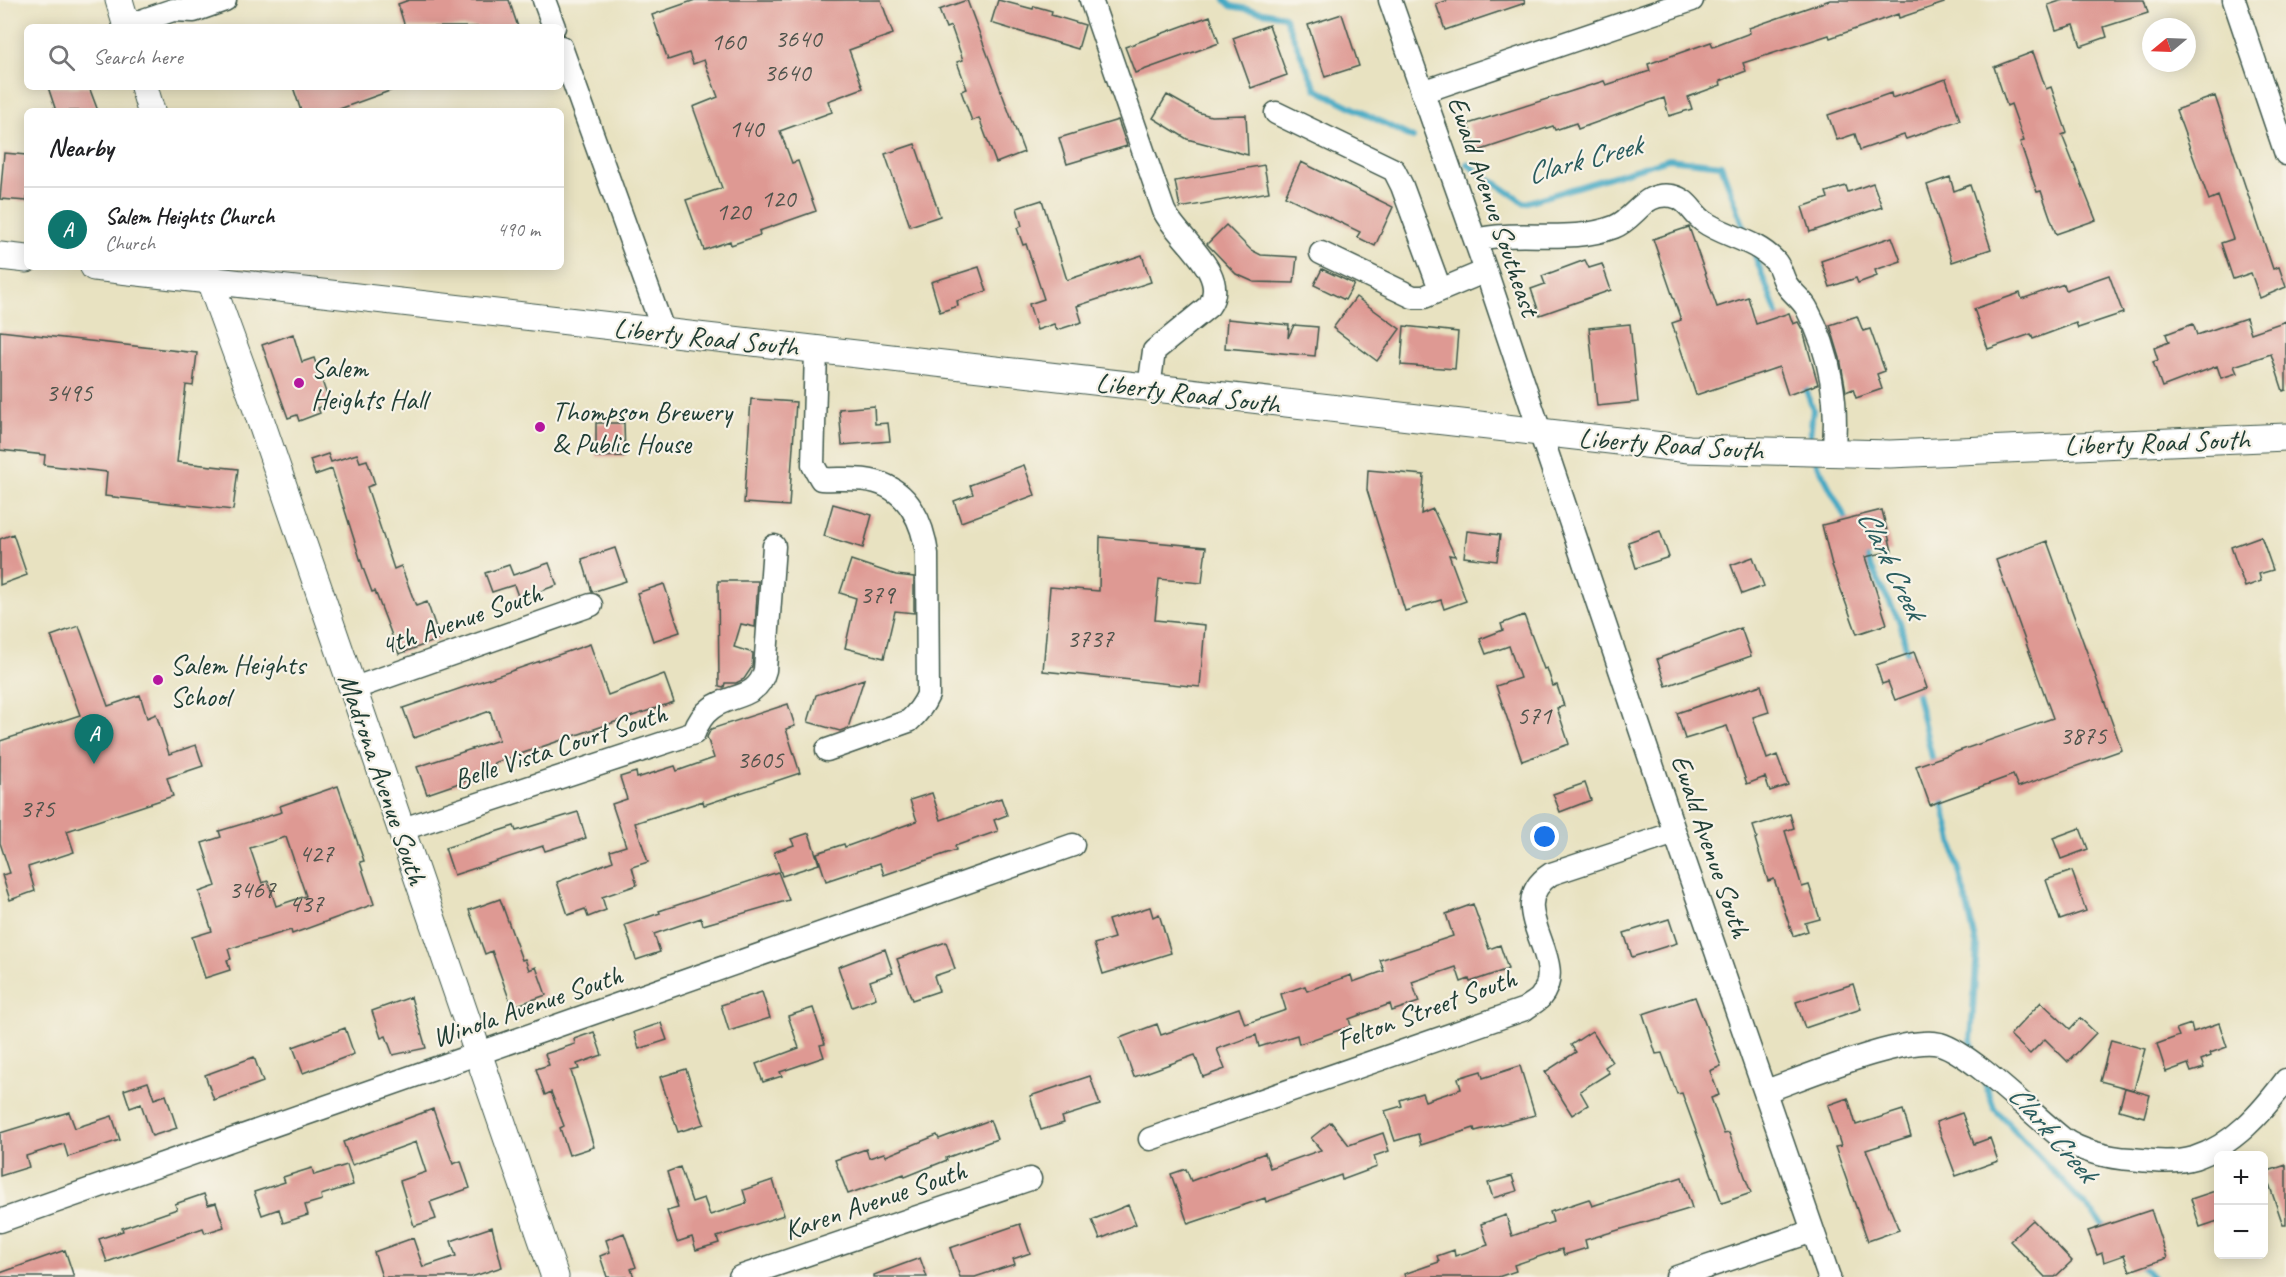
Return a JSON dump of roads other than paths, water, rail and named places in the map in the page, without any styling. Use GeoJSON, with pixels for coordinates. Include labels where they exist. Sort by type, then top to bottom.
{"type":"FeatureCollection","features":[{"type":"Feature","properties":{"kind":"main road"},"geometry":{"type":"LineString","coordinates":[[118,0],[126,24]]}},
{"type":"Feature","properties":{"kind":"main road"},"geometry":{"type":"LineString","coordinates":[[145,90],[150,108]]}},
{"type":"Feature","properties":{"kind":"main road"},"geometry":{"type":"LineString","coordinates":[[0,256],[24,259]]}},
{"type":"Feature","properties":{"kind":"main road","name":"Liberty Road South"},"geometry":{"type":"LineString","coordinates":[[143,270],[208,274],[664,333],[1689,449],[1833,454],[2286,437]]}},
{"type":"Feature","properties":{"kind":"main road","name":"Madrona Avenue South"},"geometry":{"type":"LineString","coordinates":[[208,274],[555,1277]]}},
{"type":"Feature","properties":{"kind":"street"},"geometry":{"type":"LineString","coordinates":[[132,24],[178,5],[194,11],[225,0]]}},
{"type":"Feature","properties":{"kind":"street"},"geometry":{"type":"LineString","coordinates":[[544,0],[553,24]]}},
{"type":"Feature","properties":{"kind":"street"},"geometry":{"type":"LineString","coordinates":[[1091,0],[1164,211],[1173,226],[1207,267],[1213,279],[1214,295],[1209,306],[1154,351],[1149,388]]}},
{"type":"Feature","properties":{"kind":"street","name":"Ewald Avenue Southeast"},"geometry":{"type":"LineString","coordinates":[[1390,0],[1486,271],[1539,433]]}},
{"type":"Feature","properties":{"kind":"street"},"geometry":{"type":"LineString","coordinates":[[1422,92],[1692,0]]}},
{"type":"Feature","properties":{"kind":"street"},"geometry":{"type":"LineString","coordinates":[[2234,0],[2286,154]]}},
{"type":"Feature","properties":{"kind":"street"},"geometry":{"type":"LineString","coordinates":[[564,55],[664,333]]}},
{"type":"Feature","properties":{"kind":"street"},"geometry":{"type":"LineString","coordinates":[[1276,113],[1394,170],[1440,289]]}},
{"type":"Feature","properties":{"kind":"street"},"geometry":{"type":"LineString","coordinates":[[1475,240],[1492,236],[1555,238],[1616,226],[1638,206],[1659,196],[1673,196],[1685,201],[1703,222],[1741,238],[1776,261],[1787,286],[1798,295],[1808,310],[1821,344],[1836,404],[1833,454]]}},
{"type":"Feature","properties":{"kind":"street"},"geometry":{"type":"LineString","coordinates":[[1321,253],[1413,297],[1424,297],[1486,271]]}},
{"type":"Feature","properties":{"kind":"street"},"geometry":{"type":"LineString","coordinates":[[816,350],[813,465],[816,473],[821,479],[875,481],[898,493],[917,518],[924,536],[927,554],[928,695],[920,712],[909,721],[827,750]]}},
{"type":"Feature","properties":{"kind":"street","name":"Ewald Avenue South"},"geometry":{"type":"LineString","coordinates":[[1539,433],[1829,1277]]}},
{"type":"Feature","properties":{"kind":"street","name":"Belle Vista Court South"},"geometry":{"type":"LineString","coordinates":[[400,830],[694,733],[699,718],[712,706],[752,691],[762,683],[765,670],[774,546]]}},
{"type":"Feature","properties":{"kind":"street","name":"4th Avenue South"},"geometry":{"type":"LineString","coordinates":[[352,689],[591,605]]}},
{"type":"Feature","properties":{"kind":"street","name":"Felton Street South"},"geometry":{"type":"LineString","coordinates":[[1150,1138],[1525,1009],[1541,997],[1548,977],[1547,958],[1533,915],[1532,897],[1538,883],[1551,874],[1675,833]]}},
{"type":"Feature","properties":{"kind":"street","name":"Winola Avenue South"},"geometry":{"type":"LineString","coordinates":[[0,1221],[1073,845]]}},
{"type":"Feature","properties":{"kind":"street"},"geometry":{"type":"LineString","coordinates":[[1766,1090],[1905,1043],[1941,1044],[1977,1067],[2065,1140],[2119,1158],[2169,1161],[2194,1158],[2236,1136],[2255,1119],[2286,1080]]}},
{"type":"Feature","properties":{"kind":"street","name":"Karen Avenue South"},"geometry":{"type":"LineString","coordinates":[[740,1277],[1030,1179]]}},
{"type":"Feature","properties":{"kind":"street"},"geometry":{"type":"LineString","coordinates":[[1677,1277],[1813,1231]]}},
{"type":"Feature","properties":{"kind":"waterway","name":"Clark Creek"},"geometry":{"type":"LineString","coordinates":[[1225,0],[1231,6],[1284,16],[1316,89],[1413,138]]}},
{"type":"Feature","properties":{"kind":"waterway","name":"Clark Creek"},"geometry":{"type":"LineString","coordinates":[[1467,164],[1525,203],[1669,159],[1721,165],[1747,235]]}},
{"type":"Feature","properties":{"kind":"waterway","name":"Clark Creek"},"geometry":{"type":"LineString","coordinates":[[1755,256],[1780,322]]}},
{"type":"Feature","properties":{"kind":"waterway","name":"Clark Creek"},"geometry":{"type":"LineString","coordinates":[[1803,382],[1813,409],[1809,445]]}},
{"type":"Feature","properties":{"kind":"waterway","name":"Clark Creek"},"geometry":{"type":"LineString","coordinates":[[1815,459],[1849,525]]}},
{"type":"Feature","properties":{"kind":"waterway","name":"Clark Creek"},"geometry":{"type":"LineString","coordinates":[[1862,550],[1900,622],[1909,661]]}},
{"type":"Feature","properties":{"kind":"waterway","name":"Clark Creek"},"geometry":{"type":"LineString","coordinates":[[1915,686],[1934,766]]}},
{"type":"Feature","properties":{"kind":"waterway","name":"Clark Creek"},"geometry":{"type":"LineString","coordinates":[[1941,794],[1977,948],[1971,1041],[1976,1057]]}},
{"type":"Feature","properties":{"kind":"waterway","name":"Clark Creek"},"geometry":{"type":"LineString","coordinates":[[1984,1081],[1994,1108],[2109,1231]]}},
{"type":"Feature","properties":{"kind":"waterway","name":"Clark Creek"},"geometry":{"type":"LineString","coordinates":[[2138,1262],[2152,1277]]}},
{"type":"Feature","properties":{"kind":"place","name":"Salem Heights Hall"},"geometry":{"type":"Point","coordinates":[299,383]}},
{"type":"Feature","properties":{"kind":"place","name":"Thompson Brewery & Public House"},"geometry":{"type":"Point","coordinates":[540,427]}},
{"type":"Feature","properties":{"kind":"place","name":"Salem Heights School"},"geometry":{"type":"Point","coordinates":[158,680]}},
{"type":"Feature","properties":{"kind":"place","name":"Salem Heights Church"},"geometry":{"type":"Point","coordinates":[94,764]}}]}
